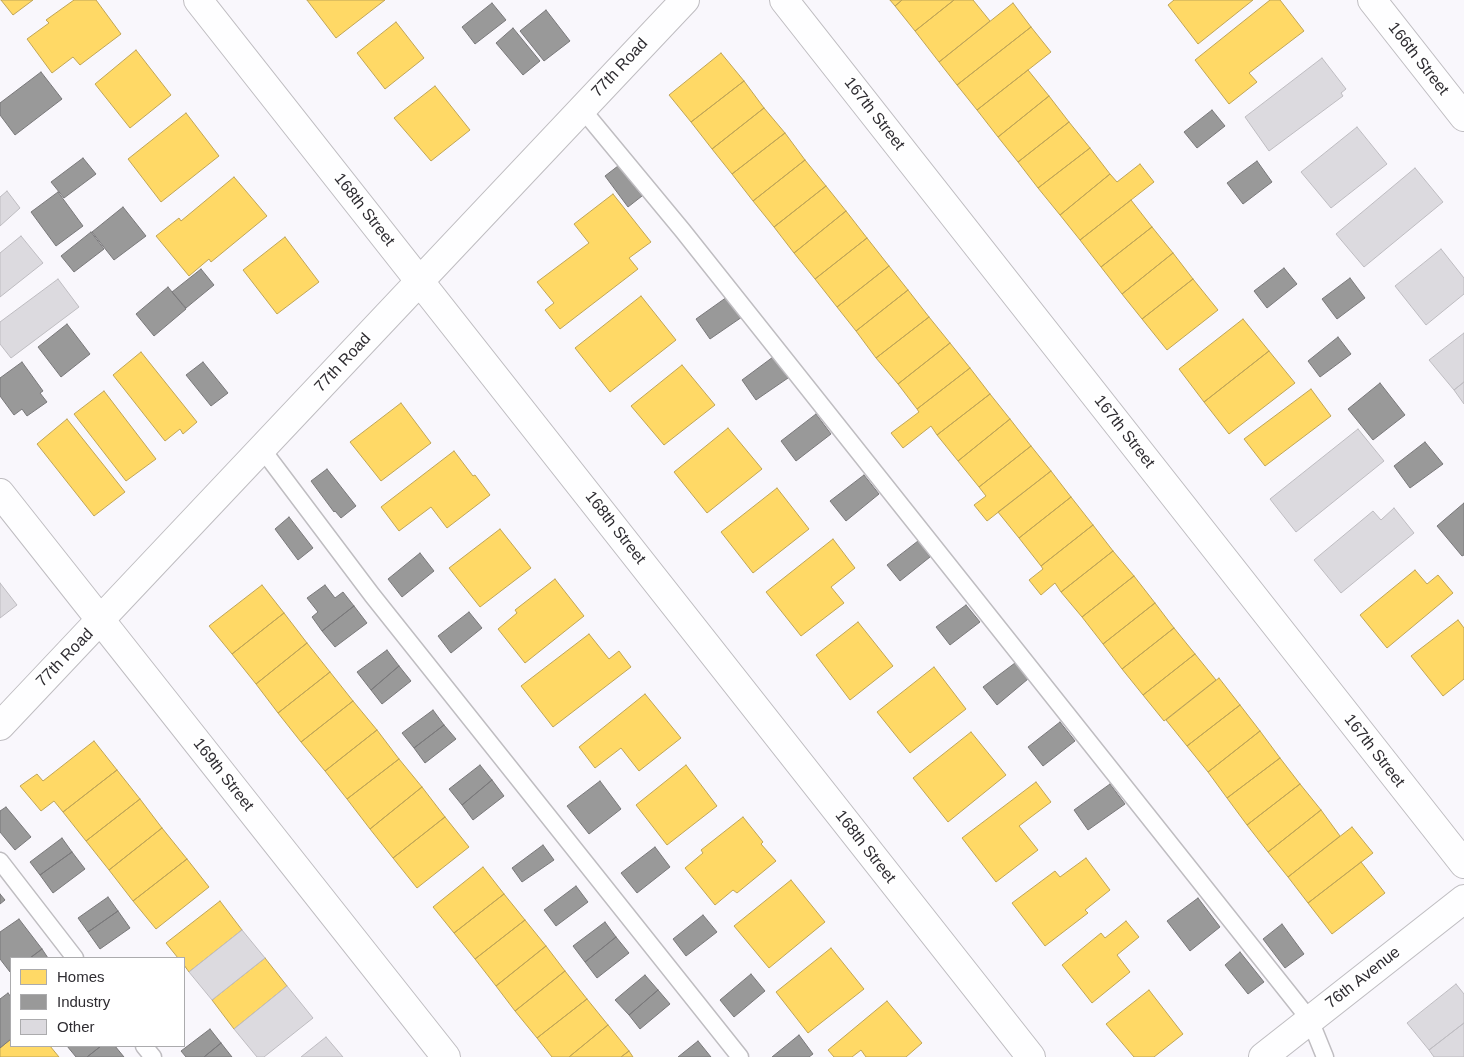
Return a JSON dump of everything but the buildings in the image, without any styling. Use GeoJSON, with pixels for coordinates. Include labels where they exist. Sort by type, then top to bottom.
{"type":"FeatureCollection","features":[{"type":"Feature","properties":{"kind":"street","name":"168th Street"},"geometry":{"type":"LineString","coordinates":[[198,0],[1031,1057]]}},
{"type":"Feature","properties":{"kind":"street","name":"77th Road"},"geometry":{"type":"LineString","coordinates":[[0,726],[685,0]]}},
{"type":"Feature","properties":{"kind":"street","name":"167th Street"},"geometry":{"type":"LineString","coordinates":[[784,0],[1464,864]]}},
{"type":"Feature","properties":{"kind":"street","name":"166th Street"},"geometry":{"type":"LineString","coordinates":[[1372,0],[1464,117]]}},
{"type":"Feature","properties":{"kind":"street","name":"169th Street"},"geometry":{"type":"LineString","coordinates":[[0,493],[446,1057]]}},
{"type":"Feature","properties":{"kind":"street","name":"76th Avenue"},"geometry":{"type":"LineString","coordinates":[[1263,1057],[1464,899]]}},
{"type":"Feature","properties":{"kind":"lane"},"geometry":{"type":"LineString","coordinates":[[582,109],[689,239],[1310,1020],[1325,1057]]}},
{"type":"Feature","properties":{"kind":"lane"},"geometry":{"type":"LineString","coordinates":[[262,449],[372,595],[740,1057]]}},
{"type":"Feature","properties":{"kind":"lane"},"geometry":{"type":"LineString","coordinates":[[0,862],[74,957]]}},
{"type":"Feature","properties":{"kind":"lane"},"geometry":{"type":"LineString","coordinates":[[145,1047],[153,1057]]}}]}
